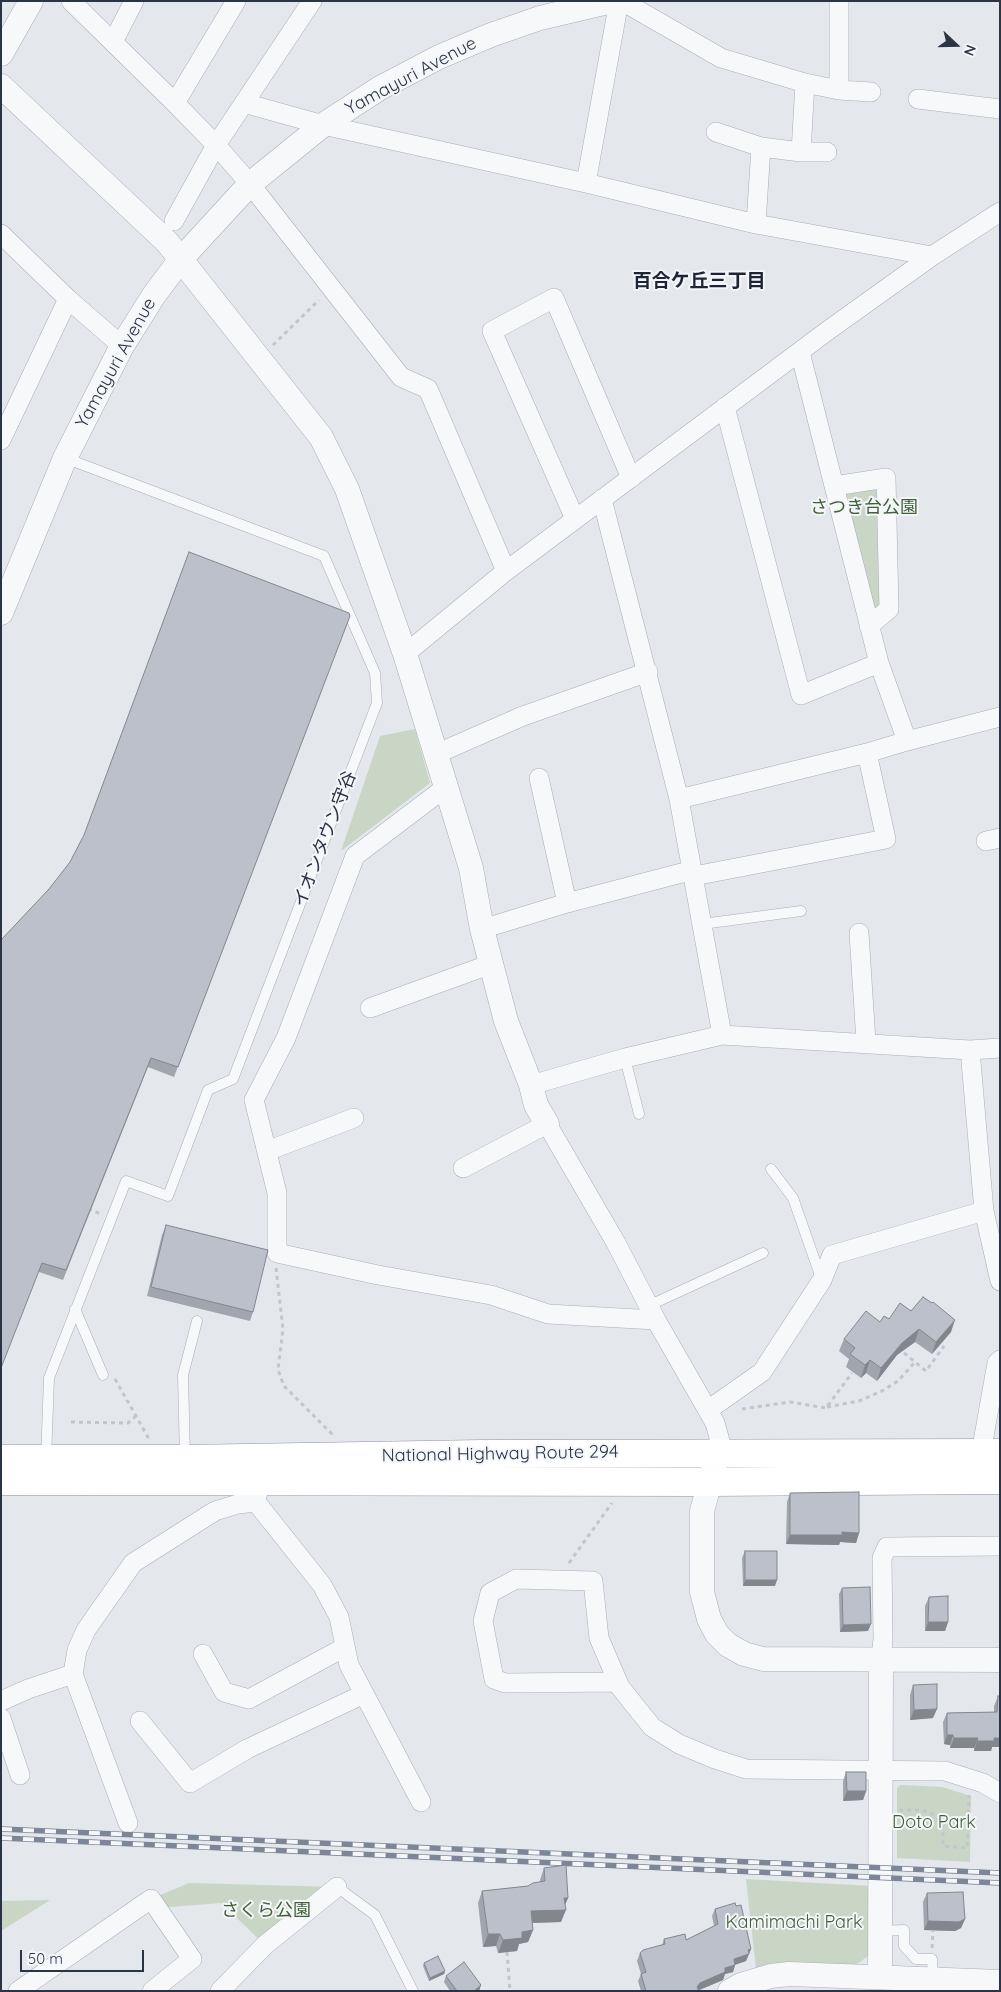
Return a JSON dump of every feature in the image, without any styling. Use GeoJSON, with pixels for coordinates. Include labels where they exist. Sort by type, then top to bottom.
{"type":"FeatureCollection","features":[{"type":"Feature","properties":{"kind":"highway","name":"National Highway Route 294"},"geometry":{"type":"LineString","coordinates":[[1,1459],[185,1459],[259,1480],[482,1454],[990,1453]]}},
{"type":"Feature","properties":{"kind":"highway","name":"National Highway Route 294"},"geometry":{"type":"LineString","coordinates":[[1,1481],[708,1482],[1000,1480]]}},
{"type":"Feature","properties":{"kind":"street"},"geometry":{"type":"LineString","coordinates":[[1,54],[31,1]]}},
{"type":"Feature","properties":{"kind":"street"},"geometry":{"type":"LineString","coordinates":[[70,1],[216,145],[250,184],[401,377],[428,389],[506,571]]}},
{"type":"Feature","properties":{"kind":"street"},"geometry":{"type":"LineString","coordinates":[[113,42],[134,1]]}},
{"type":"Feature","properties":{"kind":"street"},"geometry":{"type":"LineString","coordinates":[[175,103],[236,1]]}},
{"type":"Feature","properties":{"kind":"street"},"geometry":{"type":"LineString","coordinates":[[174,221],[216,145],[312,1]]}},
{"type":"Feature","properties":{"kind":"street","name":"Yamayuri Avenue"},"geometry":{"type":"LineString","coordinates":[[1,613],[65,458],[122,346],[154,295],[181,259],[250,184],[323,125],[380,88],[456,50],[491,35],[540,18],[612,1]]}},
{"type":"Feature","properties":{"kind":"street"},"geometry":{"type":"LineString","coordinates":[[586,183],[621,1],[720,58],[805,83],[839,90],[871,92]]}},
{"type":"Feature","properties":{"kind":"street"},"geometry":{"type":"LineString","coordinates":[[839,1],[839,90]]}},
{"type":"Feature","properties":{"kind":"street"},"geometry":{"type":"LineString","coordinates":[[801,152],[805,83]]}},
{"type":"Feature","properties":{"kind":"street"},"geometry":{"type":"LineString","coordinates":[[1,86],[167,242],[321,437],[347,489],[405,654],[471,868],[482,929],[506,1021],[531,1085],[536,1105],[616,1243],[652,1313],[711,1416],[720,1441],[702,1511],[702,1592],[709,1619],[716,1634],[728,1645],[744,1654],[764,1659],[1000,1660]]}},
{"type":"Feature","properties":{"kind":"street"},"geometry":{"type":"LineString","coordinates":[[918,99],[1000,109]]}},
{"type":"Feature","properties":{"kind":"street"},"geometry":{"type":"LineString","coordinates":[[244,103],[323,125],[586,183],[756,224],[932,256]]}},
{"type":"Feature","properties":{"kind":"street"},"geometry":{"type":"LineString","coordinates":[[716,132],[761,147],[801,152],[827,152]]}},
{"type":"Feature","properties":{"kind":"street"},"geometry":{"type":"LineString","coordinates":[[756,224],[761,147]]}},
{"type":"Feature","properties":{"kind":"street"},"geometry":{"type":"LineString","coordinates":[[405,654],[506,571],[725,407],[932,256],[1000,212]]}},
{"type":"Feature","properties":{"kind":"street"},"geometry":{"type":"LineString","coordinates":[[2,235],[68,299],[122,346]]}},
{"type":"Feature","properties":{"kind":"street"},"geometry":{"type":"LineString","coordinates":[[575,519],[492,331],[554,298],[630,478]]}},
{"type":"Feature","properties":{"kind":"street"},"geometry":{"type":"LineString","coordinates":[[1,440],[68,299]]}},
{"type":"Feature","properties":{"kind":"street"},"geometry":{"type":"LineString","coordinates":[[800,352],[879,663],[907,741]]}},
{"type":"Feature","properties":{"kind":"street"},"geometry":{"type":"LineString","coordinates":[[725,407],[801,695],[879,663]]}},
{"type":"Feature","properties":{"kind":"street"},"geometry":{"type":"LineString","coordinates":[[834,486],[886,478],[889,609],[870,626]]}},
{"type":"Feature","properties":{"kind":"street"},"geometry":{"type":"LineString","coordinates":[[602,499],[648,672],[679,799],[722,1035]]}},
{"type":"Feature","properties":{"kind":"street"},"geometry":{"type":"LineString","coordinates":[[436,754],[524,716],[648,672]]}},
{"type":"Feature","properties":{"kind":"street"},"geometry":{"type":"LineString","coordinates":[[679,799],[867,753],[1000,717]]}},
{"type":"Feature","properties":{"kind":"street"},"geometry":{"type":"LineString","coordinates":[[482,929],[567,903],[693,873],[886,839],[867,753]]}},
{"type":"Feature","properties":{"kind":"street"},"geometry":{"type":"LineString","coordinates":[[539,778],[567,903]]}},
{"type":"Feature","properties":{"kind":"street"},"geometry":{"type":"LineString","coordinates":[[446,787],[356,856],[286,1038],[254,1100],[278,1193],[277,1253],[378,1275],[491,1294],[548,1314],[652,1313]]}},
{"type":"Feature","properties":{"kind":"street"},"geometry":{"type":"LineString","coordinates":[[859,933],[866,1042]]}},
{"type":"Feature","properties":{"kind":"street"},"geometry":{"type":"LineString","coordinates":[[370,1008],[491,964]]}},
{"type":"Feature","properties":{"kind":"street"},"geometry":{"type":"LineString","coordinates":[[531,1085],[625,1058],[722,1035],[866,1042],[970,1050],[1000,1048]]}},
{"type":"Feature","properties":{"kind":"street"},"geometry":{"type":"LineString","coordinates":[[970,1050],[984,1211],[1000,1281]]}},
{"type":"Feature","properties":{"kind":"street"},"geometry":{"type":"LineString","coordinates":[[267,1152],[354,1118]]}},
{"type":"Feature","properties":{"kind":"street"},"geometry":{"type":"LineString","coordinates":[[463,1168],[547,1124]]}},
{"type":"Feature","properties":{"kind":"street"},"geometry":{"type":"LineString","coordinates":[[711,1416],[762,1372],[822,1280],[832,1255],[984,1211]]}},
{"type":"Feature","properties":{"kind":"street"},"geometry":{"type":"LineString","coordinates":[[990,1453],[998,1362],[1000,1360]]}},
{"type":"Feature","properties":{"kind":"street"},"geometry":{"type":"LineString","coordinates":[[128,1823],[73,1674],[78,1650],[86,1630],[133,1563],[215,1511],[238,1504],[259,1480],[322,1584],[339,1617],[349,1665],[420,1802]]}},
{"type":"Feature","properties":{"kind":"street"},"geometry":{"type":"LineString","coordinates":[[880,1977],[882,1558],[887,1547],[1000,1546]]}},
{"type":"Feature","properties":{"kind":"street"},"geometry":{"type":"LineString","coordinates":[[618,1682],[505,1683],[494,1679],[483,1621],[490,1592],[516,1579],[593,1581],[599,1638],[618,1682],[652,1727],[679,1744],[746,1769],[945,1771],[983,1784],[1000,1793]]}},
{"type":"Feature","properties":{"kind":"street"},"geometry":{"type":"LineString","coordinates":[[203,1654],[224,1692],[249,1699],[345,1647]]}},
{"type":"Feature","properties":{"kind":"street"},"geometry":{"type":"LineString","coordinates":[[1,1701],[73,1674]]}},
{"type":"Feature","properties":{"kind":"street"},"geometry":{"type":"LineString","coordinates":[[140,1722],[190,1783],[247,1749],[364,1694]]}},
{"type":"Feature","properties":{"kind":"street"},"geometry":{"type":"LineString","coordinates":[[1,1718],[20,1774]]}},
{"type":"Feature","properties":{"kind":"street"},"geometry":{"type":"LineString","coordinates":[[220,1991],[265,1945],[336,1887]]}},
{"type":"Feature","properties":{"kind":"street"},"geometry":{"type":"LineString","coordinates":[[18,1991],[151,1899],[192,1959],[152,1991]]}},
{"type":"Feature","properties":{"kind":"street"},"geometry":{"type":"LineString","coordinates":[[730,1991],[756,1980],[780,1975],[932,1980],[965,1986],[1000,1982]]}},
{"type":"Feature","properties":{"kind":"lane","name":"イオンタウン守谷"},"geometry":{"type":"LineString","coordinates":[[46,1459],[49,1378],[126,1181],[168,1196],[208,1090],[233,1078],[377,703],[375,673],[324,556],[65,458]]}},
{"type":"Feature","properties":{"kind":"lane"},"geometry":{"type":"LineString","coordinates":[[702,924],[801,911]]}},
{"type":"Feature","properties":{"kind":"lane"},"geometry":{"type":"LineString","coordinates":[[625,1058],[639,1114]]}},
{"type":"Feature","properties":{"kind":"lane"},"geometry":{"type":"LineString","coordinates":[[771,1169],[794,1198],[822,1280]]}},
{"type":"Feature","properties":{"kind":"lane"},"geometry":{"type":"LineString","coordinates":[[652,1313],[763,1254]]}},
{"type":"Feature","properties":{"kind":"lane"},"geometry":{"type":"LineString","coordinates":[[75,1309],[103,1375]]}},
{"type":"Feature","properties":{"kind":"lane"},"geometry":{"type":"LineString","coordinates":[[185,1459],[183,1375],[197,1321]]}},
{"type":"Feature","properties":{"kind":"lane"},"geometry":{"type":"LineString","coordinates":[[336,1887],[375,1915],[413,1991]]}},
{"type":"Feature","properties":{"kind":"lane"},"geometry":{"type":"LineString","coordinates":[[881,1931],[904,1930],[904,1946],[916,1959],[932,1959],[932,1980]]}},
{"type":"Feature","properties":{"kind":"path"},"geometry":{"type":"LineString","coordinates":[[259,358],[332,288]]}},
{"type":"Feature","properties":{"kind":"path"},"geometry":{"type":"LineString","coordinates":[[81,1206],[90,1210]]}},
{"type":"Feature","properties":{"kind":"path"},"geometry":{"type":"LineString","coordinates":[[277,1253],[276,1261],[283,1329],[278,1370],[284,1386],[336,1439]]}},
{"type":"Feature","properties":{"kind":"path"},"geometry":{"type":"LineString","coordinates":[[904,1353],[926,1371],[944,1346]]}},
{"type":"Feature","properties":{"kind":"path"},"geometry":{"type":"LineString","coordinates":[[711,1416],[760,1405],[790,1402],[826,1408],[859,1401],[882,1391],[898,1381],[914,1362]]}},
{"type":"Feature","properties":{"kind":"path"},"geometry":{"type":"LineString","coordinates":[[826,1408],[852,1373]]}},
{"type":"Feature","properties":{"kind":"path"},"geometry":{"type":"LineString","coordinates":[[103,1375],[114,1377],[152,1443]]}},
{"type":"Feature","properties":{"kind":"path"},"geometry":{"type":"LineString","coordinates":[[71,1422],[128,1423],[136,1416]]}},
{"type":"Feature","properties":{"kind":"path"},"geometry":{"type":"LineString","coordinates":[[556,1580],[612,1502]]}},
{"type":"Feature","properties":{"kind":"path"},"geometry":{"type":"LineString","coordinates":[[894,1810],[921,1810],[930,1813],[938,1819],[943,1830],[943,1846],[967,1848],[969,1792]]}},
{"type":"Feature","properties":{"kind":"path"},"geometry":{"type":"LineString","coordinates":[[507,1952],[510,1991]]}},
{"type":"Feature","properties":{"kind":"green space","name":"さつき台公園"},"geometry":{"type":"Polygon","coordinates":[[[886,478],[889,609],[869,626],[834,486],[886,478]]]}},
{"type":"Feature","properties":{"kind":"green space"},"geometry":{"type":"Polygon","coordinates":[[[415,729],[430,783],[341,851],[380,736],[415,729]]]}},
{"type":"Feature","properties":{"kind":"green space","name":"Doto Park"},"geometry":{"type":"Polygon","coordinates":[[[901,1785],[942,1787],[971,1796],[970,1862],[897,1858],[897,1788],[901,1785]]]}},
{"type":"Feature","properties":{"kind":"green space","name":"Kamimachi Park"},"geometry":{"type":"Polygon","coordinates":[[[746,1879],[872,1886],[872,1953],[856,1965],[756,1969],[746,1879]]]}},
{"type":"Feature","properties":{"kind":"green space","name":"さくら公園"},"geometry":{"type":"Polygon","coordinates":[[[189,1883],[337,1887],[265,1945],[221,1903],[157,1908],[151,1899],[189,1883]]]}},
{"type":"Feature","properties":{"kind":"green space"},"geometry":{"type":"Polygon","coordinates":[[[50,1900],[1,1931],[1,1901],[50,1900]]]}},
{"type":"Feature","properties":{"kind":"building"},"geometry":{"type":"Polygon","coordinates":[[[189,552],[349,613],[350,616],[178,1067],[151,1058],[66,1270],[42,1263],[1,1368],[1,940],[49,889],[70,862],[84,835],[189,552]]]}},
{"type":"Feature","properties":{"kind":"building"},"geometry":{"type":"Polygon","coordinates":[[[166,1225],[268,1250],[253,1312],[151,1287],[166,1225]]]}},
{"type":"Feature","properties":{"kind":"building"},"geometry":{"type":"Polygon","coordinates":[[[923,1297],[933,1302],[955,1320],[936,1342],[919,1329],[902,1343],[881,1368],[870,1360],[865,1365],[850,1354],[855,1348],[844,1339],[866,1311],[880,1322],[884,1316],[889,1319],[900,1303],[911,1311],[923,1297]]]}},
{"type":"Feature","properties":{"kind":"building"},"geometry":{"type":"Polygon","coordinates":[[[859,1492],[859,1533],[842,1532],[842,1535],[790,1535],[790,1493],[859,1492]]]}},
{"type":"Feature","properties":{"kind":"building"},"geometry":{"type":"Polygon","coordinates":[[[745,1551],[777,1551],[777,1580],[745,1580],[745,1551]]]}},
{"type":"Feature","properties":{"kind":"building"},"geometry":{"type":"Polygon","coordinates":[[[870,1587],[871,1624],[843,1625],[842,1588],[870,1587]]]}},
{"type":"Feature","properties":{"kind":"building"},"geometry":{"type":"Polygon","coordinates":[[[948,1596],[948,1622],[928,1622],[929,1597],[948,1596]]]}},
{"type":"Feature","properties":{"kind":"building"},"geometry":{"type":"Polygon","coordinates":[[[937,1684],[937,1709],[914,1710],[913,1685],[937,1684]]]}},
{"type":"Feature","properties":{"kind":"building"},"geometry":{"type":"Polygon","coordinates":[[[998,1696],[1000,1696],[1000,1738],[994,1738],[994,1741],[977,1741],[978,1738],[954,1738],[953,1735],[947,1735],[947,1713],[997,1712],[998,1696]]]}},
{"type":"Feature","properties":{"kind":"building"},"geometry":{"type":"Polygon","coordinates":[[[846,1772],[866,1772],[866,1791],[847,1791],[846,1772]]]}},
{"type":"Feature","properties":{"kind":"building"},"geometry":{"type":"Polygon","coordinates":[[[566,1865],[568,1898],[564,1898],[566,1910],[531,1911],[533,1930],[522,1932],[522,1938],[503,1940],[500,1934],[488,1934],[482,1891],[528,1886],[545,1881],[544,1868],[566,1865]]]}},
{"type":"Feature","properties":{"kind":"building"},"geometry":{"type":"Polygon","coordinates":[[[963,1892],[965,1919],[959,1922],[928,1921],[927,1893],[963,1892]]]}},
{"type":"Feature","properties":{"kind":"building"},"geometry":{"type":"Polygon","coordinates":[[[735,1903],[736,1906],[741,1905],[751,1949],[748,1950],[749,1954],[734,1959],[735,1965],[725,1968],[725,1972],[700,1983],[697,1987],[699,1991],[646,1991],[641,1974],[646,1972],[640,1953],[643,1950],[665,1944],[664,1939],[685,1934],[686,1940],[718,1924],[715,1909],[735,1903]]]}},
{"type":"Feature","properties":{"kind":"building"},"geometry":{"type":"Polygon","coordinates":[[[438,1956],[445,1971],[430,1978],[424,1963],[438,1956]]]}},
{"type":"Feature","properties":{"kind":"building"},"geometry":{"type":"Polygon","coordinates":[[[464,1962],[481,1985],[474,1991],[457,1991],[446,1976],[464,1962]]]}},
{"type":"Feature","properties":{"kind":"railway"},"geometry":{"type":"LineString","coordinates":[[1,1829],[1000,1873]]}},
{"type":"Feature","properties":{"kind":"railway"},"geometry":{"type":"LineString","coordinates":[[1,1838],[1000,1883]]}},
{"type":"Feature","properties":{"kind":"district","name":"百合ケ丘三丁目"},"geometry":{"type":"Point","coordinates":[699,281]}}]}
